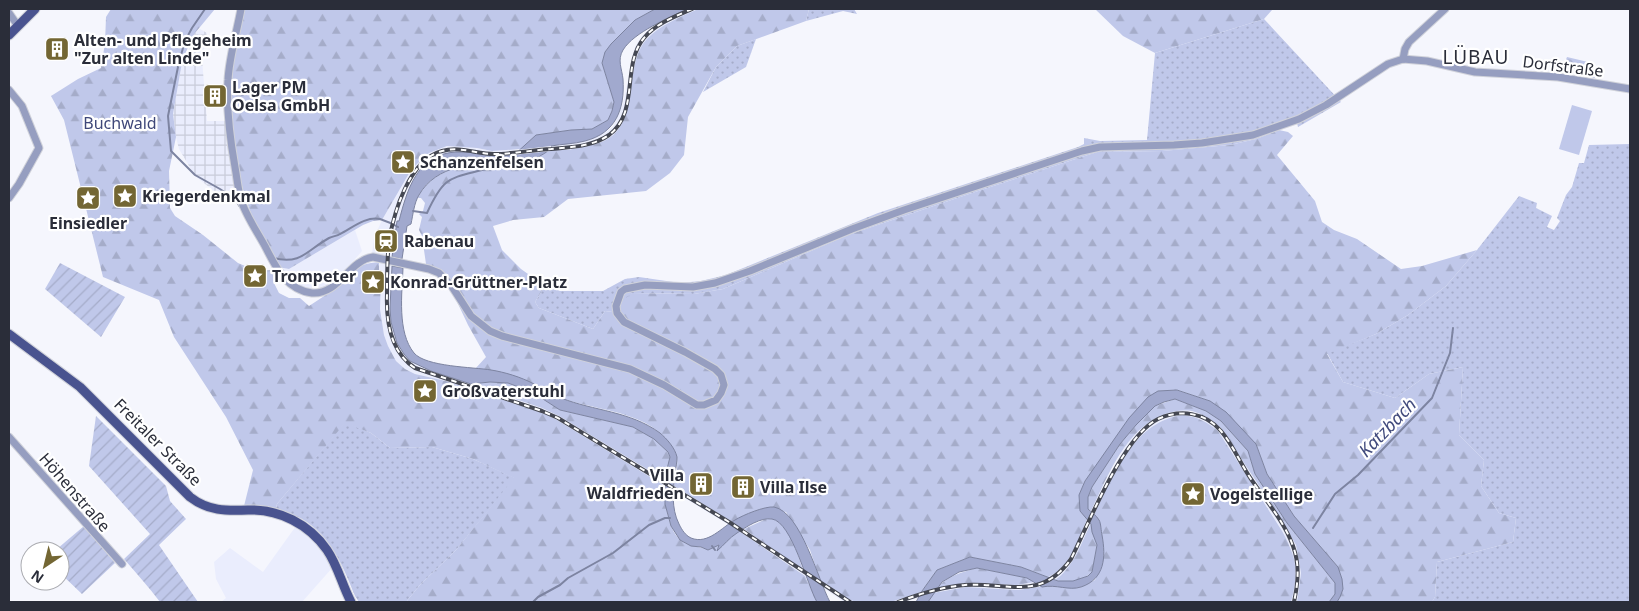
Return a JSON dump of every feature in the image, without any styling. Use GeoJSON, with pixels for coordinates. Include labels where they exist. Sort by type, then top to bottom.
{"type":"FeatureCollection","features":[{"type":"Feature","properties":{"kind":"main road"},"geometry":{"type":"LineString","coordinates":[[9,35],[35,9]]}},
{"type":"Feature","properties":{"kind":"main road","name":"Freitaler Straße"},"geometry":{"type":"LineString","coordinates":[[9,334],[80,387],[190,497],[199,503],[218,510],[259,510],[279,514],[290,518],[308,530],[328,550],[351,602]]}},
{"type":"Feature","properties":{"kind":"street","name":"Dorfstraße"},"geometry":{"type":"LineString","coordinates":[[241,9],[228,79],[228,110],[241,202],[270,257],[290,284],[301,290],[317,293],[325,291],[338,282],[355,265],[367,258],[373,257],[429,269],[444,277],[471,316],[490,331],[558,352],[630,369],[690,402],[704,405],[716,400],[721,394],[724,385],[721,375],[702,360],[624,322],[617,313],[616,306],[621,292],[625,289],[644,286],[693,287],[715,282],[750,271],[904,210],[1082,151],[1100,147],[1210,142],[1253,135],[1299,119],[1326,105],[1388,64],[1403,59],[1427,61],[1475,72],[1558,76],[1630,89]]}},
{"type":"Feature","properties":{"kind":"street"},"geometry":{"type":"LineString","coordinates":[[1403,59],[1409,42],[1445,9]]}},
{"type":"Feature","properties":{"kind":"street"},"geometry":{"type":"LineString","coordinates":[[9,13],[18,26]]}},
{"type":"Feature","properties":{"kind":"street"},"geometry":{"type":"LineString","coordinates":[[9,90],[22,106],[38,148],[19,184],[9,198]]}},
{"type":"Feature","properties":{"kind":"street","name":"Höhenstraße"},"geometry":{"type":"LineString","coordinates":[[9,437],[122,564]]}},
{"type":"Feature","properties":{"kind":"street"},"geometry":{"type":"LineString","coordinates":[[9,449],[15,444]]}},
{"type":"Feature","properties":{"kind":"shaded area"},"geometry":{"type":"Polygon","coordinates":[[[655,9],[687,9],[643,31],[628,43],[623,50],[620,61],[623,79],[622,100],[620,110],[611,126],[596,137],[585,141],[551,146],[549,150],[527,165],[469,165],[446,171],[435,177],[426,185],[417,198],[411,224],[407,226],[402,259],[392,257],[397,221],[399,221],[410,186],[423,167],[432,159],[443,154],[456,152],[514,155],[536,135],[592,129],[608,120],[614,102],[602,63],[605,52],[635,20],[655,9]]]}},
{"type":"Feature","properties":{"kind":"shaded area"},"geometry":{"type":"Polygon","coordinates":[[[687,9],[698,9],[685,15],[634,74],[625,117],[617,131],[606,140],[594,145],[551,151],[551,146],[583,142],[613,127],[623,104],[635,47],[649,29],[687,9]]]}},
{"type":"Feature","properties":{"kind":"shaded area"},"geometry":{"type":"Polygon","coordinates":[[[200,29],[207,33],[202,59],[207,121],[226,121],[240,201],[223,198],[195,176],[179,149],[176,137],[173,114],[181,68],[195,33],[200,29]]]}},
{"type":"Feature","properties":{"kind":"shaded area"},"geometry":{"type":"Polygon","coordinates":[[[447,146],[492,151],[514,150],[514,155],[476,153],[428,161],[412,179],[405,195],[399,222],[397,222],[392,257],[391,322],[397,343],[404,354],[417,365],[431,371],[542,408],[559,416],[726,518],[845,598],[856,602],[844,602],[742,533],[557,420],[543,413],[446,381],[415,374],[405,369],[396,361],[384,335],[380,309],[380,256],[372,254],[374,238],[382,220],[411,170],[429,153],[447,146]]]}},
{"type":"Feature","properties":{"kind":"shaded area"},"geometry":{"type":"Polygon","coordinates":[[[355,230],[362,251],[343,273],[326,287],[317,289],[303,288],[290,280],[278,267],[289,269],[355,230]]]}},
{"type":"Feature","properties":{"kind":"shaded area"},"geometry":{"type":"Polygon","coordinates":[[[392,266],[403,268],[402,312],[405,335],[414,353],[420,358],[439,364],[491,370],[512,375],[529,381],[561,398],[637,420],[660,433],[673,447],[677,457],[673,499],[676,518],[685,534],[697,540],[703,539],[743,516],[760,509],[774,507],[784,512],[800,533],[830,602],[817,602],[792,542],[786,531],[779,523],[772,519],[758,521],[749,525],[734,535],[717,551],[719,545],[708,550],[691,546],[680,540],[671,526],[665,504],[666,473],[670,457],[668,452],[654,439],[633,427],[560,410],[532,392],[508,383],[471,384],[431,371],[410,361],[397,343],[391,322],[392,266]]]}},
{"type":"Feature","properties":{"kind":"shaded area"},"geometry":{"type":"Polygon","coordinates":[[[1177,390],[1210,401],[1226,412],[1256,444],[1267,474],[1294,516],[1338,567],[1343,589],[1337,602],[1329,602],[1335,594],[1335,583],[1287,523],[1255,474],[1248,451],[1221,421],[1206,411],[1175,399],[1155,406],[1136,425],[1120,444],[1092,487],[1088,497],[1088,509],[1100,521],[1104,551],[1102,566],[1095,579],[1076,588],[1042,587],[1027,578],[977,568],[959,572],[942,582],[928,602],[916,602],[937,570],[970,557],[1021,567],[1058,581],[1073,581],[1088,576],[1092,572],[1097,545],[1091,524],[1080,511],[1079,495],[1085,481],[1129,418],[1148,397],[1158,391],[1177,390]]]}},
{"type":"Feature","properties":{"kind":"shaded area"},"geometry":{"type":"Polygon","coordinates":[[[1172,411],[1195,412],[1208,418],[1221,428],[1232,443],[1296,545],[1301,573],[1297,602],[1291,602],[1296,574],[1291,548],[1228,447],[1137,439],[1104,494],[1074,559],[1067,570],[1057,579],[1031,589],[966,587],[942,591],[904,602],[891,602],[941,587],[977,582],[1069,558],[1100,492],[1132,437],[1140,428],[1156,417],[1172,411]]]}},
{"type":"Feature","properties":{"kind":"shaded area"},"geometry":{"type":"Polygon","coordinates":[[[296,526],[306,532],[322,548],[333,567],[302,602],[221,602],[226,598],[216,579],[214,562],[230,548],[263,572],[296,526]]]}},
{"type":"Feature","properties":{"kind":"green space","name":"Buchwald"},"geometry":{"type":"Polygon","coordinates":[[[111,9],[215,9],[195,33],[184,56],[181,68],[173,114],[176,137],[169,171],[170,208],[175,216],[203,235],[238,263],[257,271],[273,270],[275,275],[274,283],[279,293],[289,298],[300,298],[309,306],[338,287],[358,265],[379,263],[379,271],[381,272],[380,309],[384,335],[396,361],[405,369],[415,374],[446,381],[543,413],[557,420],[665,486],[666,508],[670,524],[677,537],[682,541],[708,550],[719,545],[717,550],[725,541],[739,531],[805,576],[817,602],[406,602],[419,586],[456,550],[514,478],[473,459],[432,447],[390,448],[371,433],[345,423],[277,504],[276,508],[244,506],[253,470],[226,417],[174,337],[159,300],[103,277],[64,120],[51,96],[78,79],[101,68],[105,43],[106,17],[111,9]]]}},
{"type":"Feature","properties":{"kind":"green space"},"geometry":{"type":"Polygon","coordinates":[[[245,9],[655,9],[635,20],[611,44],[602,63],[614,102],[608,120],[592,129],[536,135],[521,149],[492,151],[447,146],[429,153],[411,170],[382,220],[363,225],[289,269],[278,267],[254,221],[243,191],[236,157],[232,84],[235,54],[245,9]]]}},
{"type":"Feature","properties":{"kind":"green space"},"geometry":{"type":"Polygon","coordinates":[[[698,9],[809,9],[806,21],[737,46],[716,67],[688,117],[684,155],[670,173],[646,191],[568,199],[544,217],[513,220],[493,226],[502,250],[521,269],[545,286],[535,302],[539,308],[593,329],[605,311],[621,313],[621,302],[632,293],[694,294],[723,289],[848,235],[1097,152],[1162,151],[1230,145],[1256,139],[1279,130],[1288,132],[1293,136],[1277,155],[1315,201],[1322,222],[1334,230],[1357,239],[1401,269],[1422,266],[1477,250],[1446,286],[1408,315],[1376,334],[1327,354],[1343,382],[1395,398],[1429,374],[1463,367],[1459,435],[1484,460],[1481,486],[1499,513],[1516,518],[1513,542],[1437,562],[1435,597],[1432,602],[1337,602],[1340,597],[1338,567],[1294,516],[1267,474],[1256,444],[1210,401],[1178,390],[1158,391],[1085,481],[1079,501],[1087,519],[1073,552],[1056,573],[1048,577],[1021,567],[970,557],[937,570],[921,592],[891,602],[856,602],[845,598],[820,580],[810,550],[786,512],[763,508],[732,522],[674,486],[677,460],[663,436],[651,426],[627,415],[561,398],[508,376],[475,369],[486,357],[468,325],[442,270],[426,264],[422,236],[419,230],[422,217],[419,214],[423,211],[425,203],[421,198],[418,198],[433,179],[455,169],[479,164],[506,164],[522,167],[530,164],[548,151],[590,146],[604,141],[615,133],[623,122],[635,64],[639,51],[646,40],[664,26],[698,9]]]}},
{"type":"Feature","properties":{"kind":"green space"},"geometry":{"type":"Polygon","coordinates":[[[809,9],[854,9],[857,14],[843,11],[806,21],[809,9]]]}},
{"type":"Feature","properties":{"kind":"green space"},"geometry":{"type":"Polygon","coordinates":[[[1095,9],[1273,9],[1264,19],[1155,53],[1123,36],[1095,9]]]}},
{"type":"Feature","properties":{"kind":"green space"},"geometry":{"type":"Polygon","coordinates":[[[1264,19],[1341,102],[1298,127],[1297,123],[1256,139],[1230,145],[1162,151],[1097,152],[848,235],[723,289],[694,294],[632,293],[621,313],[605,311],[593,329],[539,308],[535,302],[545,286],[560,291],[603,291],[625,279],[639,277],[680,283],[701,281],[726,275],[878,213],[1078,147],[1084,144],[1084,138],[1100,141],[1147,140],[1155,53],[1264,19]]]}},
{"type":"Feature","properties":{"kind":"green space"},"geometry":{"type":"Polygon","coordinates":[[[756,39],[746,67],[703,92],[716,67],[737,46],[756,39]]]}},
{"type":"Feature","properties":{"kind":"green space"},"geometry":{"type":"Polygon","coordinates":[[[1567,57],[1588,62],[1595,78],[1576,75],[1576,72],[1571,71],[1571,74],[1561,72],[1567,57]]]}},
{"type":"Feature","properties":{"kind":"green space"},"geometry":{"type":"Polygon","coordinates":[[[1572,105],[1592,111],[1579,155],[1559,149],[1572,105]]]}},
{"type":"Feature","properties":{"kind":"green space"},"geometry":{"type":"Polygon","coordinates":[[[1630,144],[1630,602],[1432,602],[1435,597],[1437,562],[1513,542],[1516,518],[1499,513],[1481,486],[1484,460],[1459,435],[1463,367],[1429,374],[1395,398],[1343,382],[1327,353],[1376,334],[1408,315],[1446,286],[1519,196],[1537,203],[1536,208],[1552,216],[1547,227],[1554,230],[1560,221],[1557,218],[1566,195],[1572,187],[1579,163],[1584,163],[1589,145],[1630,144]]]}},
{"type":"Feature","properties":{"kind":"green space"},"geometry":{"type":"Polygon","coordinates":[[[60,263],[125,297],[101,337],[45,289],[60,263]]]}},
{"type":"Feature","properties":{"kind":"green space"},"geometry":{"type":"Polygon","coordinates":[[[508,383],[532,392],[560,410],[633,427],[654,439],[668,452],[670,457],[665,480],[559,416],[542,408],[471,384],[508,383]]]}},
{"type":"Feature","properties":{"kind":"green space"},"geometry":{"type":"Polygon","coordinates":[[[1175,399],[1206,411],[1221,421],[1248,451],[1255,474],[1287,523],[1335,583],[1335,594],[1329,602],[1297,602],[1301,573],[1296,545],[1221,428],[1199,413],[1176,411],[1165,414],[1151,421],[1139,431],[1119,455],[1091,511],[1088,509],[1088,497],[1092,487],[1120,444],[1155,406],[1175,399]]]}},
{"type":"Feature","properties":{"kind":"green space"},"geometry":{"type":"Polygon","coordinates":[[[1183,415],[1202,420],[1218,431],[1282,531],[1294,557],[1296,573],[1291,602],[928,602],[933,593],[966,587],[1018,590],[1052,585],[1079,588],[1095,580],[1104,554],[1099,520],[1094,515],[1109,484],[1127,453],[1138,439],[1166,419],[1183,415]]]}},
{"type":"Feature","properties":{"kind":"green space"},"geometry":{"type":"Polygon","coordinates":[[[96,416],[166,486],[170,501],[186,519],[159,545],[198,602],[160,602],[124,559],[150,534],[89,466],[96,416]]]}},
{"type":"Feature","properties":{"kind":"green space"},"geometry":{"type":"Polygon","coordinates":[[[345,422],[371,433],[390,448],[432,447],[473,459],[515,478],[456,550],[419,586],[406,602],[359,602],[335,553],[321,534],[302,519],[276,508],[277,504],[345,422]]]}},
{"type":"Feature","properties":{"kind":"green space"},"geometry":{"type":"Polygon","coordinates":[[[766,519],[774,519],[784,527],[792,541],[803,570],[744,529],[766,519]]]}},
{"type":"Feature","properties":{"kind":"green space"},"geometry":{"type":"Polygon","coordinates":[[[1091,523],[1097,545],[1092,572],[1084,578],[1075,581],[1055,580],[1062,575],[1072,562],[1091,523]]]}},
{"type":"Feature","properties":{"kind":"green space"},"geometry":{"type":"Polygon","coordinates":[[[84,526],[115,563],[82,594],[70,583],[70,541],[66,541],[84,526]]]}},
{"type":"Feature","properties":{"kind":"green space"},"geometry":{"type":"Polygon","coordinates":[[[977,568],[1027,578],[1034,582],[1017,585],[965,583],[937,588],[950,577],[977,568]]]}},
{"type":"Feature","properties":{"kind":"pier"},"geometry":{"type":"Polygon","coordinates":[[[551,146],[551,151],[514,155],[514,152],[517,150],[551,146]]]}},
{"type":"Feature","properties":{"kind":"waterway"},"geometry":{"type":"LineString","coordinates":[[205,9],[185,41],[179,62],[168,116],[171,151],[195,175],[235,199],[240,207]]}},
{"type":"Feature","properties":{"kind":"waterway"},"geometry":{"type":"LineString","coordinates":[[413,211],[427,213],[439,191],[450,180],[489,168],[489,162]]}},
{"type":"Feature","properties":{"kind":"waterway"},"geometry":{"type":"LineString","coordinates":[[273,258],[283,260],[298,258],[329,238],[370,219],[380,219],[398,227]]}},
{"type":"Feature","properties":{"kind":"waterway","name":"Katzbach"},"geometry":{"type":"LineString","coordinates":[[1313,528],[1335,494],[1358,475],[1432,398],[1450,353],[1453,328]]}},
{"type":"Feature","properties":{"kind":"waterway"},"geometry":{"type":"LineString","coordinates":[[533,602],[568,578],[613,553],[649,525],[665,518],[670,518]]}},
{"type":"Feature","properties":{"kind":"waterway"},"geometry":{"type":"LineString","coordinates":[[712,546],[715,550]]}},
{"type":"Feature","properties":{"kind":"railway"},"geometry":{"type":"LineString","coordinates":[[692,9],[660,25],[644,38],[637,49],[633,61],[628,101],[624,114],[618,125],[609,135],[581,146],[508,153],[488,154],[462,150],[442,151],[430,156],[420,165],[405,188],[399,202],[389,241],[387,315],[391,335],[400,353],[415,368],[558,418],[729,522],[850,602]]}},
{"type":"Feature","properties":{"kind":"railway"},"geometry":{"type":"LineString","coordinates":[[898,602],[931,591],[956,586],[1022,587],[1047,581],[1071,559],[1108,482],[1132,443],[1145,428],[1158,419],[1183,413],[1200,416],[1221,431],[1285,528],[1297,560],[1294,602]]}},
{"type":"Feature","properties":{"kind":"place","name":"Alten- und Pflegeheim \"Zur alten Linde\""},"geometry":{"type":"Point","coordinates":[57,49]}},
{"type":"Feature","properties":{"kind":"place","name":"Lager PM Oelsa GmbH"},"geometry":{"type":"Point","coordinates":[215,96]}},
{"type":"Feature","properties":{"kind":"place","name":"Schanzenfelsen"},"geometry":{"type":"Point","coordinates":[403,162]}},
{"type":"Feature","properties":{"kind":"place","name":"Kriegerdenkmal"},"geometry":{"type":"Point","coordinates":[125,196]}},
{"type":"Feature","properties":{"kind":"place","name":"Einsiedler"},"geometry":{"type":"Point","coordinates":[88,198]}},
{"type":"Feature","properties":{"kind":"place","name":"Rabenau"},"geometry":{"type":"Point","coordinates":[386,241]}},
{"type":"Feature","properties":{"kind":"place","name":"Trompeter"},"geometry":{"type":"Point","coordinates":[255,276]}},
{"type":"Feature","properties":{"kind":"place","name":"Konrad-Grüttner-Platz"},"geometry":{"type":"Point","coordinates":[373,282]}},
{"type":"Feature","properties":{"kind":"place","name":"Großvaterstuhl"},"geometry":{"type":"Point","coordinates":[425,391]}},
{"type":"Feature","properties":{"kind":"place","name":"Villa Waldfrieden"},"geometry":{"type":"Point","coordinates":[701,484]}},
{"type":"Feature","properties":{"kind":"place","name":"Villa Ilse"},"geometry":{"type":"Point","coordinates":[743,487]}},
{"type":"Feature","properties":{"kind":"place","name":"Vogelstellige"},"geometry":{"type":"Point","coordinates":[1193,494]}},
{"type":"Feature","properties":{"kind":"district","name":"LÜBAU"},"geometry":{"type":"Point","coordinates":[1476,57]}}]}
